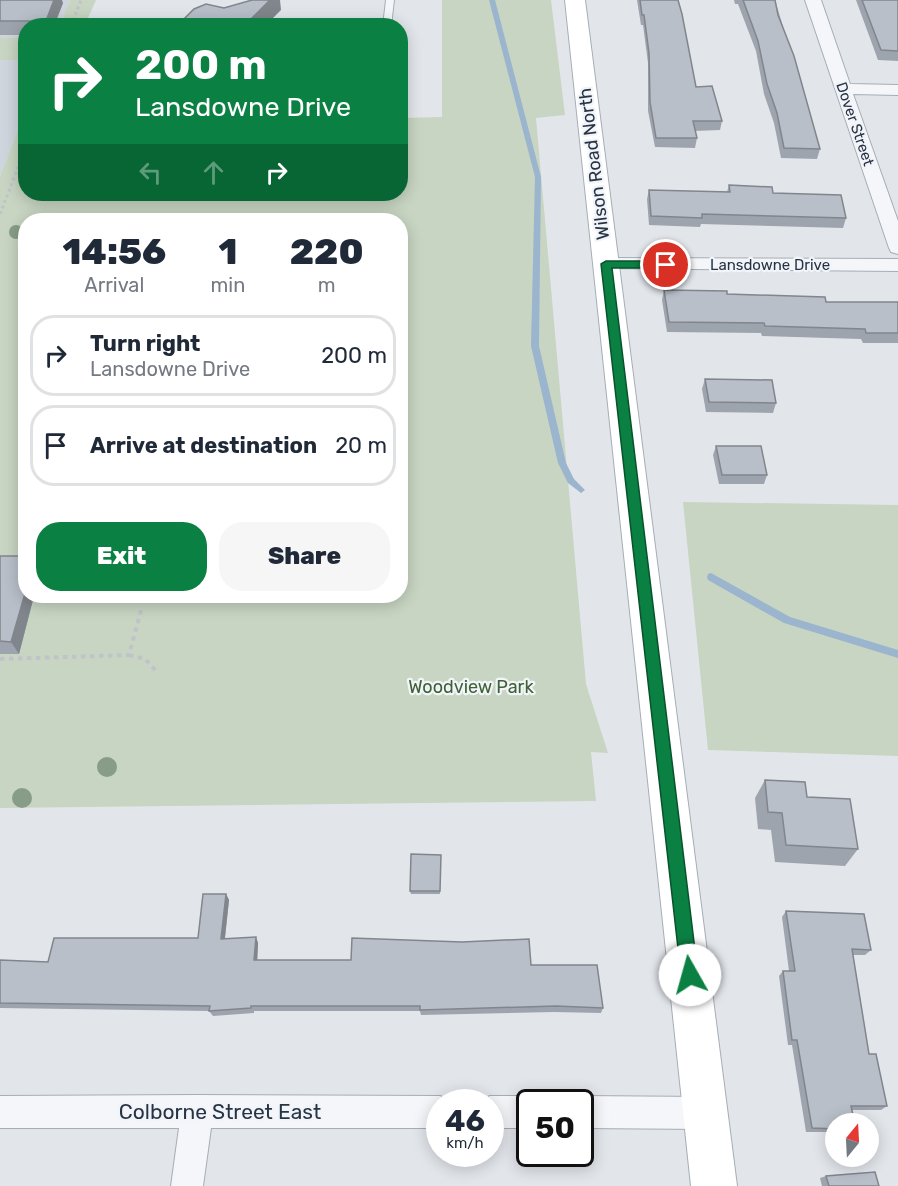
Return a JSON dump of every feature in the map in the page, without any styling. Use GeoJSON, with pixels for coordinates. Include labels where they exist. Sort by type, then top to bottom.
{"type":"FeatureCollection","features":[{"type":"Feature","properties":{"kind":"main road","name":"Wilson Road North"},"geometry":{"type":"LineString","coordinates":[[575,0],[714,1186]]}},
{"type":"Feature","properties":{"kind":"street","name":"Dover Street"},"geometry":{"type":"LineString","coordinates":[[813,0],[898,248]]}},
{"type":"Feature","properties":{"kind":"street"},"geometry":{"type":"LineString","coordinates":[[843,89],[898,90]]}},
{"type":"Feature","properties":{"kind":"street","name":"Lansdowne Drive"},"geometry":{"type":"LineString","coordinates":[[606,264],[898,266]]}},
{"type":"Feature","properties":{"kind":"street"},"geometry":{"type":"LineString","coordinates":[[188,1186],[197,1111]]}},
{"type":"Feature","properties":{"kind":"street","name":"Colborne Street East"},"geometry":{"type":"LineString","coordinates":[[0,1112],[426,1112]]}},
{"type":"Feature","properties":{"kind":"street"},"geometry":{"type":"LineString","coordinates":[[594,1112],[706,1113]]}},
{"type":"Feature","properties":{"kind":"lane"},"geometry":{"type":"LineString","coordinates":[[388,18],[390,0]]}},
{"type":"Feature","properties":{"kind":"path"},"geometry":{"type":"LineString","coordinates":[[74,18],[81,0]]}},
{"type":"Feature","properties":{"kind":"path"},"geometry":{"type":"LineString","coordinates":[[0,214],[18,168]]}},
{"type":"Feature","properties":{"kind":"path"},"geometry":{"type":"LineString","coordinates":[[129,655],[142,607]]}},
{"type":"Feature","properties":{"kind":"path"},"geometry":{"type":"LineString","coordinates":[[0,659],[129,655],[142,657],[152,663],[157,672]]}},
{"type":"Feature","properties":{"kind":"shaded area"},"geometry":{"type":"Polygon","coordinates":[[[0,0],[70,0],[63,18],[18,18],[18,130],[0,176],[0,0]]]}},
{"type":"Feature","properties":{"kind":"green space"},"geometry":{"type":"Polygon","coordinates":[[[70,0],[96,0],[88,18],[63,18],[70,0]]]}},
{"type":"Feature","properties":{"kind":"green space","name":"Woodview Park"},"geometry":{"type":"Polygon","coordinates":[[[442,0],[551,0],[565,115],[536,118],[586,684],[608,753],[591,752],[596,801],[0,808],[0,176],[18,130],[18,201],[408,201],[408,118],[442,117],[442,0]]]}},
{"type":"Feature","properties":{"kind":"green space"},"geometry":{"type":"Polygon","coordinates":[[[0,38],[18,38],[18,60],[0,60],[0,38]]]}},
{"type":"Feature","properties":{"kind":"green space"},"geometry":{"type":"Polygon","coordinates":[[[683,502],[898,505],[898,756],[708,750],[683,502]]]}},
{"type":"Feature","properties":{"kind":"building"},"geometry":{"type":"Polygon","coordinates":[[[0,0],[54,0],[47,18],[18,18],[18,21],[0,21],[0,0]]]}},
{"type":"Feature","properties":{"kind":"building"},"geometry":{"type":"Polygon","coordinates":[[[252,0],[270,0],[252,18],[185,18],[194,9],[206,4],[224,8],[252,0]]]}},
{"type":"Feature","properties":{"kind":"building"},"geometry":{"type":"Polygon","coordinates":[[[640,0],[678,0],[696,87],[712,86],[722,121],[693,121],[697,138],[656,138],[650,102],[649,53],[640,0]]]}},
{"type":"Feature","properties":{"kind":"building"},"geometry":{"type":"Polygon","coordinates":[[[743,0],[775,0],[778,15],[794,56],[820,149],[784,148],[758,41],[743,0]]]}},
{"type":"Feature","properties":{"kind":"building"},"geometry":{"type":"Polygon","coordinates":[[[862,0],[898,0],[898,51],[881,50],[862,0]]]}},
{"type":"Feature","properties":{"kind":"building"},"geometry":{"type":"Polygon","coordinates":[[[729,185],[772,187],[773,193],[841,195],[846,218],[702,214],[702,218],[651,216],[649,190],[730,192],[729,185]]]}},
{"type":"Feature","properties":{"kind":"building"},"geometry":{"type":"Polygon","coordinates":[[[664,290],[825,297],[826,302],[898,302],[898,333],[866,333],[865,329],[765,326],[764,323],[669,322],[664,290]]]}},
{"type":"Feature","properties":{"kind":"building"},"geometry":{"type":"Polygon","coordinates":[[[705,379],[772,380],[776,403],[709,402],[705,379]]]}},
{"type":"Feature","properties":{"kind":"building"},"geometry":{"type":"Polygon","coordinates":[[[716,446],[761,446],[767,475],[722,475],[716,446]]]}},
{"type":"Feature","properties":{"kind":"building"},"geometry":{"type":"Polygon","coordinates":[[[0,556],[18,556],[18,603],[22,603],[11,642],[0,641],[0,556]]]}},
{"type":"Feature","properties":{"kind":"building"},"geometry":{"type":"Polygon","coordinates":[[[765,780],[805,782],[807,797],[850,799],[858,849],[786,845],[782,813],[768,812],[765,780]]]}},
{"type":"Feature","properties":{"kind":"building"},"geometry":{"type":"Polygon","coordinates":[[[411,854],[441,855],[440,891],[410,891],[411,854]]]}},
{"type":"Feature","properties":{"kind":"building"},"geometry":{"type":"Polygon","coordinates":[[[203,894],[226,894],[221,939],[256,937],[254,960],[351,960],[352,938],[462,942],[529,939],[531,965],[597,965],[603,1008],[556,1006],[420,1010],[420,1006],[251,1006],[251,1008],[209,1011],[210,1006],[0,1003],[0,960],[48,962],[54,938],[198,938],[203,894]]]}},
{"type":"Feature","properties":{"kind":"building"},"geometry":{"type":"Polygon","coordinates":[[[786,911],[864,914],[871,950],[852,949],[869,1054],[876,1054],[887,1106],[851,1106],[853,1113],[825,1113],[825,1129],[812,1128],[797,1040],[792,1040],[783,971],[795,971],[786,911]]]}},
{"type":"Feature","properties":{"kind":"building"},"geometry":{"type":"Polygon","coordinates":[[[875,1172],[879,1186],[829,1186],[826,1176],[875,1172]]]}},
{"type":"Feature","properties":{"kind":"waterway"},"geometry":{"type":"LineString","coordinates":[[492,0],[538,177],[535,346],[562,463],[571,481],[581,490]]}},
{"type":"Feature","properties":{"kind":"waterway"},"geometry":{"type":"LineString","coordinates":[[711,577],[787,620],[898,654]]}},
{"type":"Feature","properties":{"kind":"route"},"geometry":{"type":"LineString","coordinates":[[666,265],[606,264],[690,975]]}}]}
